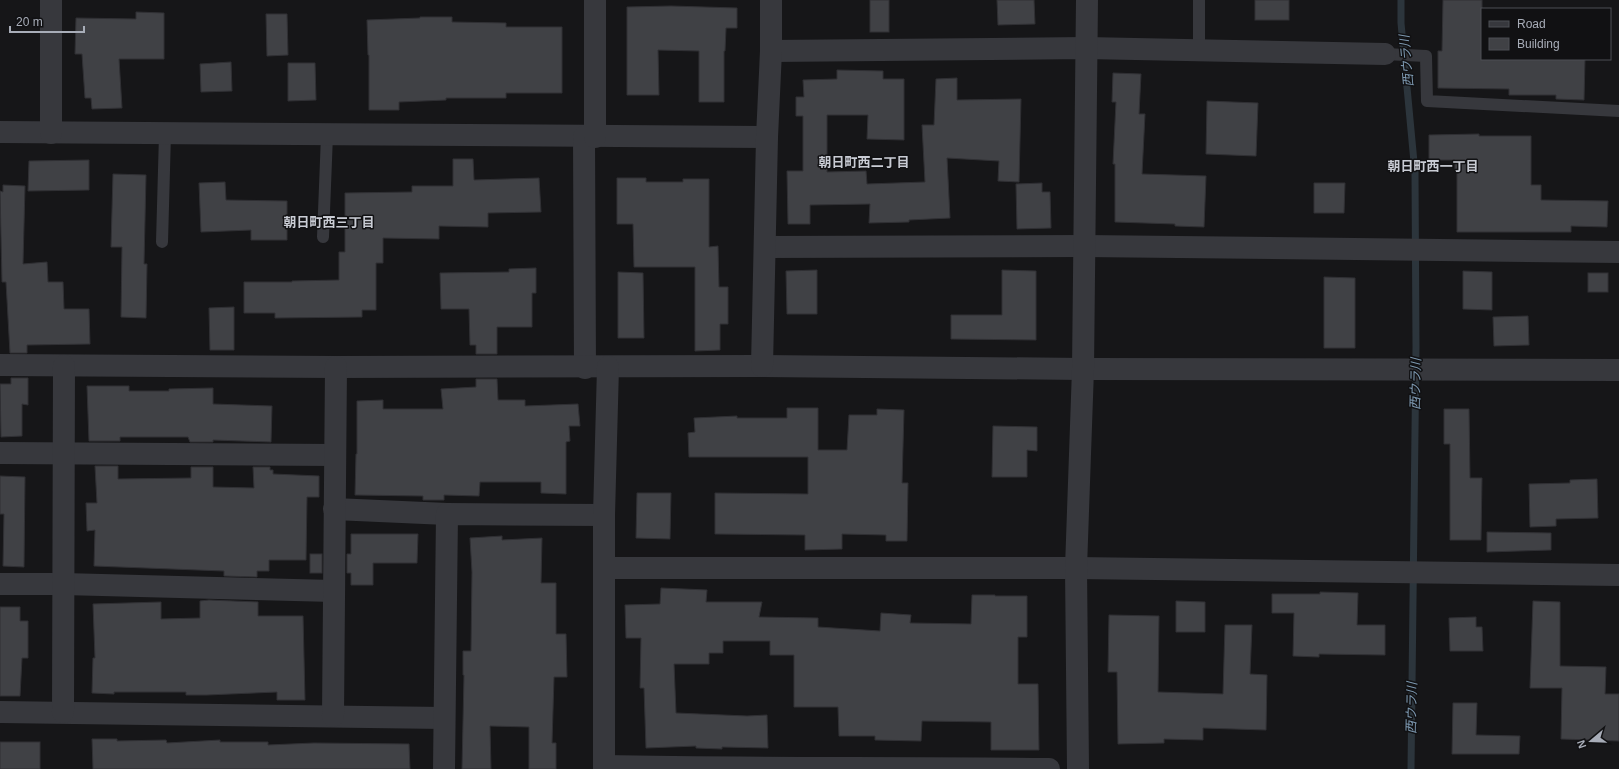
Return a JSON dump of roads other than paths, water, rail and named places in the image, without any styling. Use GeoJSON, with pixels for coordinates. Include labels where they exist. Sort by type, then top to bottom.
{"type":"FeatureCollection","features":[{"type":"Feature","properties":{"kind":"street"},"geometry":{"type":"LineString","coordinates":[[50,133],[51,0]]}},
{"type":"Feature","properties":{"kind":"street"},"geometry":{"type":"LineString","coordinates":[[585,368],[589,137],[595,0]]}},
{"type":"Feature","properties":{"kind":"street"},"geometry":{"type":"LineString","coordinates":[[762,366],[767,138],[771,51],[771,0]]}},
{"type":"Feature","properties":{"kind":"street"},"geometry":{"type":"LineString","coordinates":[[1078,769],[1076,568],[1083,369],[1087,0]]}},
{"type":"Feature","properties":{"kind":"street"},"geometry":{"type":"LineString","coordinates":[[771,51],[1086,48],[1385,54]]}},
{"type":"Feature","properties":{"kind":"street"},"geometry":{"type":"LineString","coordinates":[[0,132],[767,138]]}},
{"type":"Feature","properties":{"kind":"street"},"geometry":{"type":"LineString","coordinates":[[765,247],[1084,246],[1619,252]]}},
{"type":"Feature","properties":{"kind":"street"},"geometry":{"type":"LineString","coordinates":[[0,365],[585,368],[762,366],[1083,369],[1619,370]]}},
{"type":"Feature","properties":{"kind":"street"},"geometry":{"type":"LineString","coordinates":[[63,712],[64,366]]}},
{"type":"Feature","properties":{"kind":"street"},"geometry":{"type":"LineString","coordinates":[[333,716],[336,367]]}},
{"type":"Feature","properties":{"kind":"street"},"geometry":{"type":"LineString","coordinates":[[608,367],[604,515],[604,767],[1049,769]]}},
{"type":"Feature","properties":{"kind":"street"},"geometry":{"type":"LineString","coordinates":[[0,453],[335,455]]}},
{"type":"Feature","properties":{"kind":"street"},"geometry":{"type":"LineString","coordinates":[[334,509],[446,514],[604,515]]}},
{"type":"Feature","properties":{"kind":"street"},"geometry":{"type":"LineString","coordinates":[[444,769],[446,514]]}},
{"type":"Feature","properties":{"kind":"street"},"geometry":{"type":"LineString","coordinates":[[604,568],[1076,568],[1619,575]]}},
{"type":"Feature","properties":{"kind":"street"},"geometry":{"type":"LineString","coordinates":[[0,584],[63,584],[334,591]]}},
{"type":"Feature","properties":{"kind":"street"},"geometry":{"type":"LineString","coordinates":[[0,712],[444,718]]}},
{"type":"Feature","properties":{"kind":"lane"},"geometry":{"type":"LineString","coordinates":[[1199,0],[1200,50]]}},
{"type":"Feature","properties":{"kind":"lane"},"geometry":{"type":"LineString","coordinates":[[1385,54],[1426,56],[1427,101],[1619,111]]}},
{"type":"Feature","properties":{"kind":"lane"},"geometry":{"type":"LineString","coordinates":[[162,242],[165,134]]}},
{"type":"Feature","properties":{"kind":"lane"},"geometry":{"type":"LineString","coordinates":[[323,237],[327,135]]}},
{"type":"Feature","properties":{"kind":"waterway","name":"西ウラ川"},"geometry":{"type":"LineString","coordinates":[[1401,0],[1401,23],[1415,173],[1416,347],[1411,769]]}},
{"type":"Feature","properties":{"kind":"district","name":"朝日町西二丁目"},"geometry":{"type":"Point","coordinates":[864,162]}},
{"type":"Feature","properties":{"kind":"district","name":"朝日町西一丁目"},"geometry":{"type":"Point","coordinates":[1433,166]}},
{"type":"Feature","properties":{"kind":"district","name":"朝日町西三丁目"},"geometry":{"type":"Point","coordinates":[329,222]}}]}
